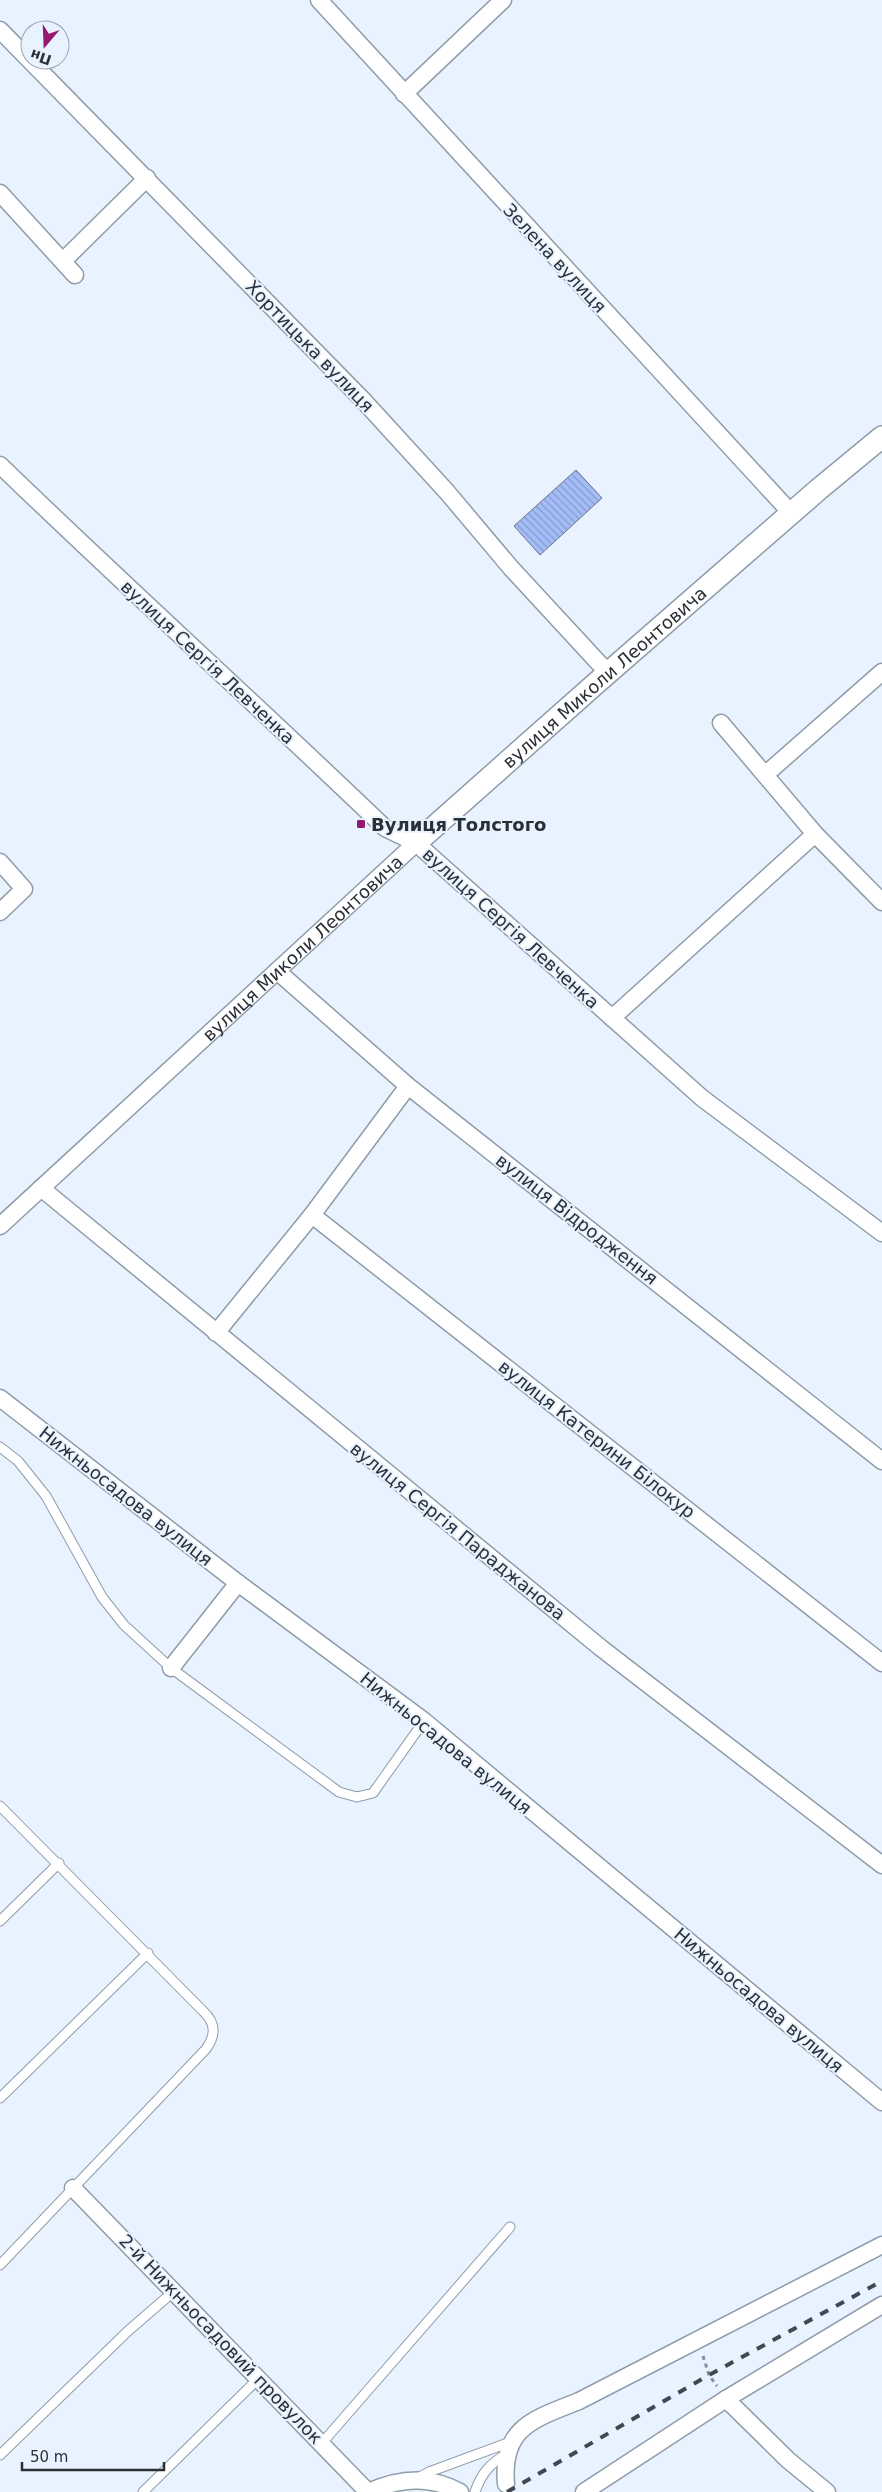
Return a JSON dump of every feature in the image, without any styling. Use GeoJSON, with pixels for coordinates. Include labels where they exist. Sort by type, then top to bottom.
{"type":"FeatureCollection","features":[{"type":"Feature","properties":{"kind":"street","name":"Зелена вулиця"},"geometry":{"type":"LineString","coordinates":[[319,0],[792,514]]}},
{"type":"Feature","properties":{"kind":"street"},"geometry":{"type":"LineString","coordinates":[[404,94],[502,0]]}},
{"type":"Feature","properties":{"kind":"street","name":"Хортицька вулиця"},"geometry":{"type":"LineString","coordinates":[[0,30],[362,399],[447,492],[511,568],[608,673]]}},
{"type":"Feature","properties":{"kind":"street"},"geometry":{"type":"LineString","coordinates":[[63,261],[147,178]]}},
{"type":"Feature","properties":{"kind":"street"},"geometry":{"type":"LineString","coordinates":[[0,193],[75,275]]}},
{"type":"Feature","properties":{"kind":"street","name":"вулиця Миколи Леонтовича"},"geometry":{"type":"LineString","coordinates":[[0,1226],[416,843],[608,673],[882,437]]}},
{"type":"Feature","properties":{"kind":"street","name":"вулиця Сергія Левченка"},"geometry":{"type":"LineString","coordinates":[[0,465],[138,598],[220,670],[386,828],[416,843],[702,1098],[882,1233]]}},
{"type":"Feature","properties":{"kind":"street"},"geometry":{"type":"LineString","coordinates":[[766,774],[882,672]]}},
{"type":"Feature","properties":{"kind":"street"},"geometry":{"type":"LineString","coordinates":[[722,723],[816,834],[882,902]]}},
{"type":"Feature","properties":{"kind":"street"},"geometry":{"type":"LineString","coordinates":[[612,1018],[816,834]]}},
{"type":"Feature","properties":{"kind":"street"},"geometry":{"type":"LineString","coordinates":[[0,862],[24,889],[0,912]]}},
{"type":"Feature","properties":{"kind":"street","name":"вулиця Відродження"},"geometry":{"type":"LineString","coordinates":[[277,971],[408,1086],[882,1461]]}},
{"type":"Feature","properties":{"kind":"street"},"geometry":{"type":"LineString","coordinates":[[216,1333],[312,1214],[408,1086]]}},
{"type":"Feature","properties":{"kind":"street","name":"вулиця Сергія Параджанова"},"geometry":{"type":"LineString","coordinates":[[41,1188],[601,1648],[882,1865]]}},
{"type":"Feature","properties":{"kind":"street","name":"вулиця Катерини Білокур"},"geometry":{"type":"LineString","coordinates":[[312,1214],[882,1663]]}},
{"type":"Feature","properties":{"kind":"street","name":"Нижньосадова вулиця"},"geometry":{"type":"LineString","coordinates":[[0,1398],[238,1582],[424,1721],[882,2102]]}},
{"type":"Feature","properties":{"kind":"street"},"geometry":{"type":"LineString","coordinates":[[171,1668],[238,1582]]}},
{"type":"Feature","properties":{"kind":"street","name":"2-й Нижньосадовий провулок"},"geometry":{"type":"LineString","coordinates":[[73,2188],[368,2492]]}},
{"type":"Feature","properties":{"kind":"street"},"geometry":{"type":"LineString","coordinates":[[506,2484],[505,2469],[510,2447],[534,2419],[579,2401],[697,2342],[882,2245]]}},
{"type":"Feature","properties":{"kind":"street"},"geometry":{"type":"LineString","coordinates":[[584,2492],[726,2399],[882,2305]]}},
{"type":"Feature","properties":{"kind":"street"},"geometry":{"type":"LineString","coordinates":[[726,2399],[788,2460],[827,2492]]}},
{"type":"Feature","properties":{"kind":"street"},"geometry":{"type":"LineString","coordinates":[[368,2492],[386,2484],[415,2480],[431,2480],[447,2484],[460,2492]]}},
{"type":"Feature","properties":{"kind":"lane"},"geometry":{"type":"LineString","coordinates":[[0,1448],[18,1461],[46,1496],[102,1597],[124,1626],[171,1668],[339,1792],[357,1797],[373,1793],[424,1721]]}},
{"type":"Feature","properties":{"kind":"lane"},"geometry":{"type":"LineString","coordinates":[[0,1806],[59,1863],[211,2019],[214,2029],[212,2040],[0,2265]]}},
{"type":"Feature","properties":{"kind":"lane"},"geometry":{"type":"LineString","coordinates":[[0,1921],[59,1863]]}},
{"type":"Feature","properties":{"kind":"lane"},"geometry":{"type":"LineString","coordinates":[[0,2098],[148,1954]]}},
{"type":"Feature","properties":{"kind":"lane"},"geometry":{"type":"LineString","coordinates":[[322,2443],[510,2228]]}},
{"type":"Feature","properties":{"kind":"lane"},"geometry":{"type":"LineString","coordinates":[[0,2454],[128,2331],[173,2292]]}},
{"type":"Feature","properties":{"kind":"lane"},"geometry":{"type":"LineString","coordinates":[[143,2492],[258,2379]]}},
{"type":"Feature","properties":{"kind":"lane"},"geometry":{"type":"LineString","coordinates":[[415,2480],[439,2468],[510,2447]]}},
{"type":"Feature","properties":{"kind":"lane"},"geometry":{"type":"LineString","coordinates":[[474,2492],[483,2474],[510,2447]]}},
{"type":"Feature","properties":{"kind":"path"},"geometry":{"type":"LineString","coordinates":[[697,2342],[709,2375],[726,2399]]}},
{"type":"Feature","properties":{"kind":"building"},"geometry":{"type":"Polygon","coordinates":[[[576,470],[602,498],[540,555],[514,526],[576,470]]]}},
{"type":"Feature","properties":{"kind":"railway"},"geometry":{"type":"LineString","coordinates":[[507,2492],[709,2375],[882,2281]]}},
{"type":"Feature","properties":{"kind":"place","name":"Вулиця Толстого"},"geometry":{"type":"Point","coordinates":[361,824]}}]}
